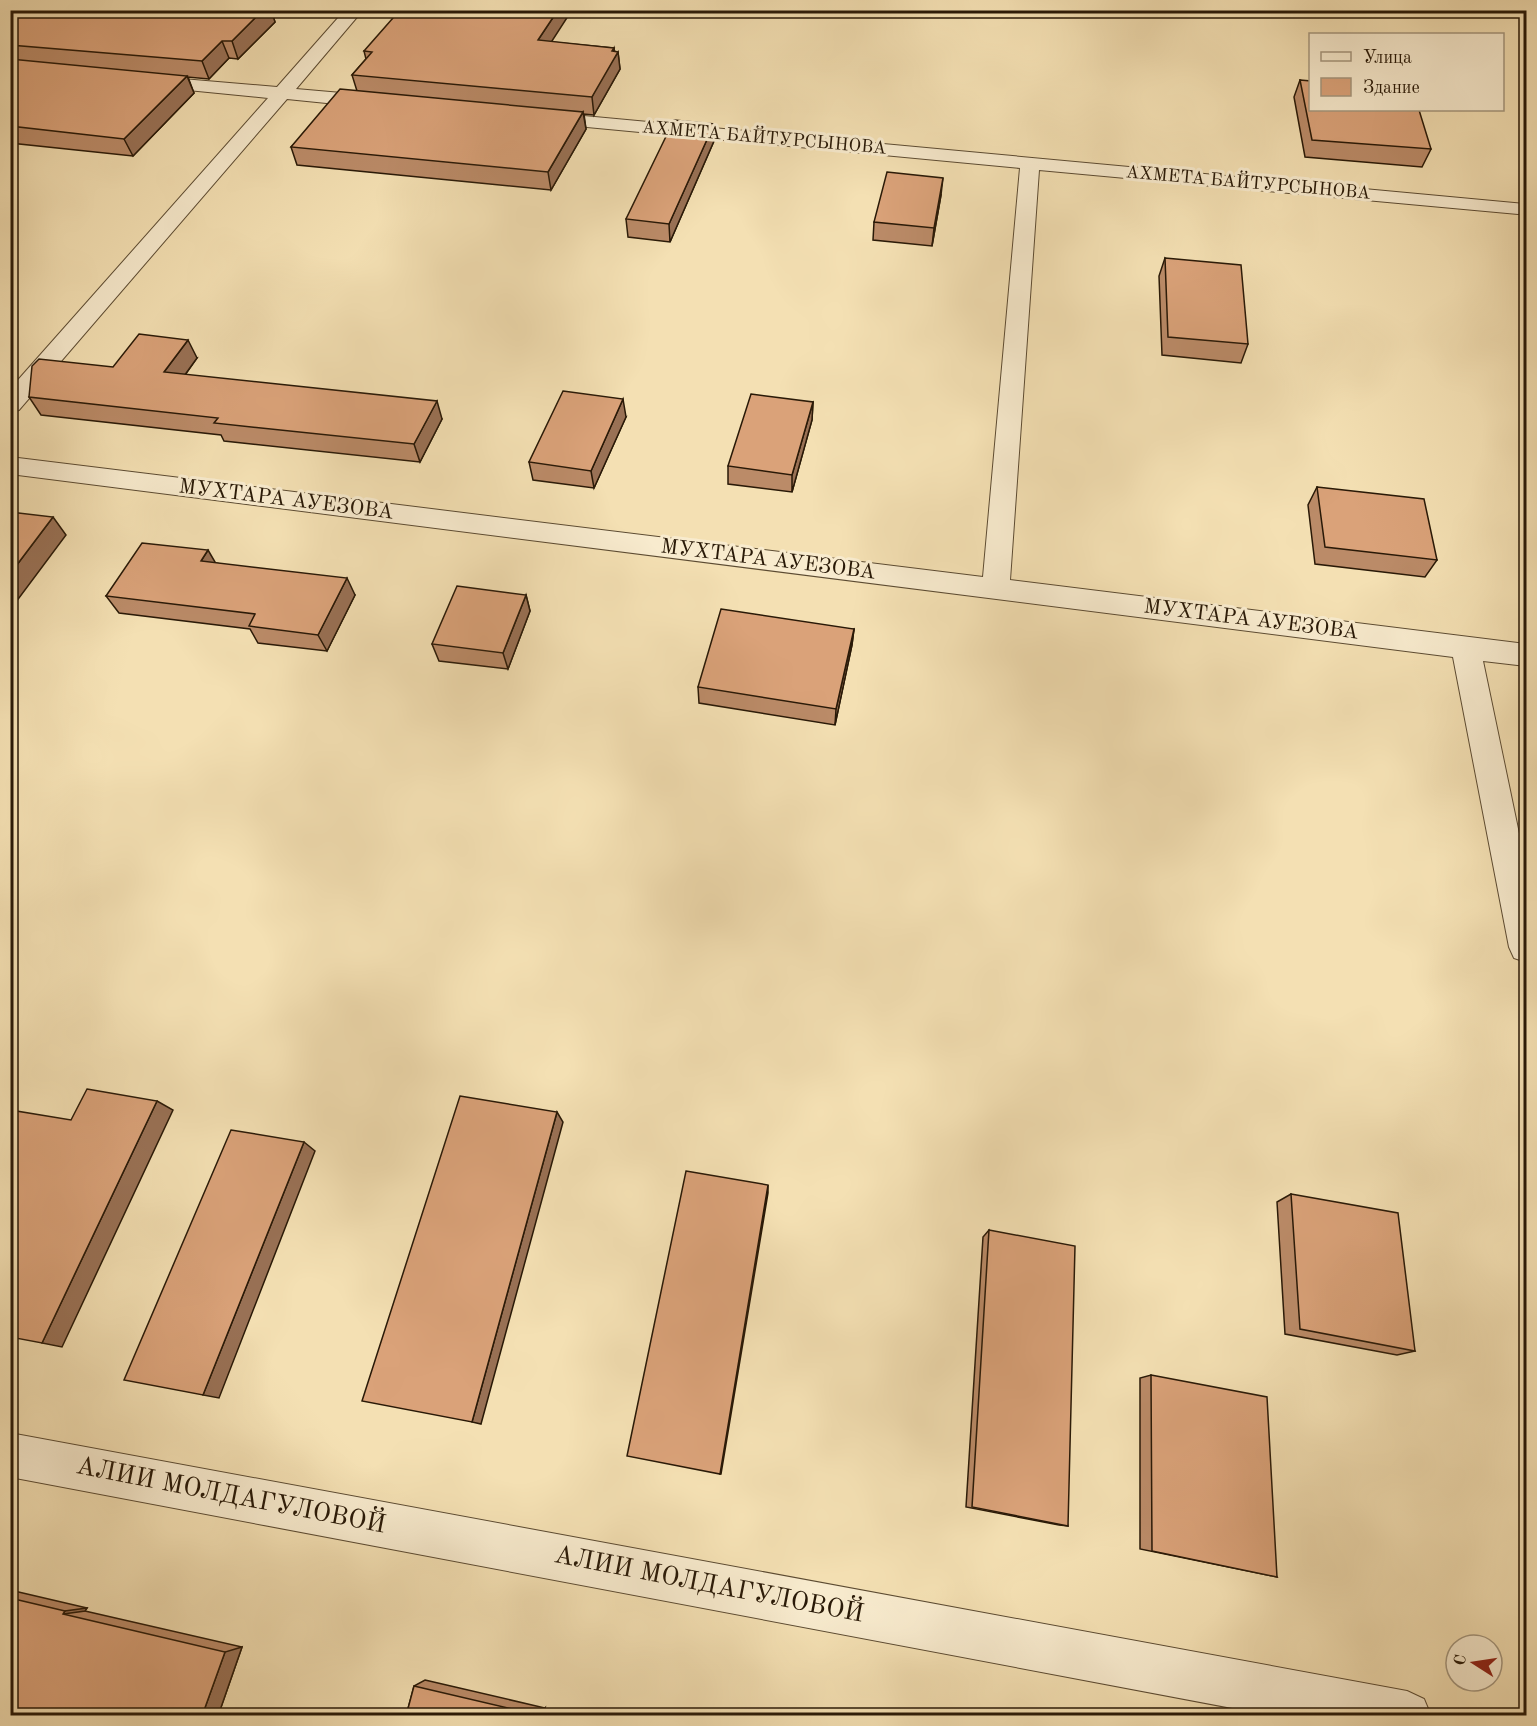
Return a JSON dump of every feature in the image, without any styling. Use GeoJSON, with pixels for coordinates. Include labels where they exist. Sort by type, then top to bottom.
{"type":"FeatureCollection","features":[{"type":"Feature","properties":{"kind":"street"},"geometry":{"type":"LineString","coordinates":[[10,405],[355,10]]}},
{"type":"Feature","properties":{"kind":"street"},"geometry":{"type":"LineString","coordinates":[[128,79],[400,105]]}},
{"type":"Feature","properties":{"kind":"street","name":"АХМЕТА БАЙТУРСЫНОВА"},"geometry":{"type":"LineString","coordinates":[[519,116],[1518,208]]}},
{"type":"Feature","properties":{"kind":"street"},"geometry":{"type":"LineString","coordinates":[[996,588],[1030,163]]}},
{"type":"Feature","properties":{"kind":"street","name":"МУХТАРА АУЕЗОВА"},"geometry":{"type":"LineString","coordinates":[[10,465],[1527,654]]}},
{"type":"Feature","properties":{"kind":"street"},"geometry":{"type":"LineString","coordinates":[[1466,647],[1527,947]]}},
{"type":"Feature","properties":{"kind":"street","name":"АЛИИ МОЛДАГУЛОВОЙ"},"geometry":{"type":"LineString","coordinates":[[10,1455],[1407,1716]]}},
{"type":"Feature","properties":{"kind":"building"},"geometry":{"type":"Polygon","coordinates":[[[10,10],[263,10],[232,41],[222,41],[202,61],[10,45],[10,10]]]}},
{"type":"Feature","properties":{"kind":"building"},"geometry":{"type":"Polygon","coordinates":[[[400,10],[558,10],[538,40],[614,48],[612,51],[618,52],[592,97],[352,75],[372,52],[364,51],[400,10]]]}},
{"type":"Feature","properties":{"kind":"building"},"geometry":{"type":"Polygon","coordinates":[[[10,59],[187,76],[124,139],[10,126],[10,59]]]}},
{"type":"Feature","properties":{"kind":"building"},"geometry":{"type":"Polygon","coordinates":[[[1300,80],[1309,81],[1309,111],[1419,111],[1431,149],[1312,140],[1300,80]]]}},
{"type":"Feature","properties":{"kind":"building"},"geometry":{"type":"Polygon","coordinates":[[[340,89],[583,112],[548,172],[291,147],[340,89]]]}},
{"type":"Feature","properties":{"kind":"building"},"geometry":{"type":"Polygon","coordinates":[[[674,120],[714,124],[669,224],[626,219],[674,120]]]}},
{"type":"Feature","properties":{"kind":"building"},"geometry":{"type":"Polygon","coordinates":[[[887,172],[943,178],[934,228],[874,222],[887,172]]]}},
{"type":"Feature","properties":{"kind":"building"},"geometry":{"type":"Polygon","coordinates":[[[1165,258],[1241,265],[1248,344],[1168,337],[1165,258]]]}},
{"type":"Feature","properties":{"kind":"building"},"geometry":{"type":"Polygon","coordinates":[[[139,334],[188,340],[164,372],[437,401],[414,444],[214,423],[218,418],[29,397],[32,366],[39,359],[113,367],[139,334]]]}},
{"type":"Feature","properties":{"kind":"building"},"geometry":{"type":"Polygon","coordinates":[[[563,391],[623,399],[591,471],[529,462],[563,391]]]}},
{"type":"Feature","properties":{"kind":"building"},"geometry":{"type":"Polygon","coordinates":[[[751,394],[813,402],[792,475],[728,466],[751,394]]]}},
{"type":"Feature","properties":{"kind":"building"},"geometry":{"type":"Polygon","coordinates":[[[1317,487],[1424,499],[1437,560],[1325,547],[1317,487]]]}},
{"type":"Feature","properties":{"kind":"building"},"geometry":{"type":"Polygon","coordinates":[[[10,512],[53,517],[10,574],[10,512]]]}},
{"type":"Feature","properties":{"kind":"building"},"geometry":{"type":"Polygon","coordinates":[[[142,543],[208,550],[201,561],[347,578],[318,635],[249,626],[255,614],[106,596],[142,543]]]}},
{"type":"Feature","properties":{"kind":"building"},"geometry":{"type":"Polygon","coordinates":[[[457,586],[526,595],[503,653],[432,644],[457,586]]]}},
{"type":"Feature","properties":{"kind":"building"},"geometry":{"type":"Polygon","coordinates":[[[721,609],[854,629],[836,709],[698,687],[721,609]]]}},
{"type":"Feature","properties":{"kind":"building"},"geometry":{"type":"Polygon","coordinates":[[[87,1089],[157,1101],[42,1343],[10,1337],[10,1110],[71,1120],[87,1089]]]}},
{"type":"Feature","properties":{"kind":"building"},"geometry":{"type":"Polygon","coordinates":[[[460,1096],[557,1112],[472,1422],[362,1401],[460,1096]]]}},
{"type":"Feature","properties":{"kind":"building"},"geometry":{"type":"Polygon","coordinates":[[[231,1130],[304,1142],[203,1395],[124,1380],[231,1130]]]}},
{"type":"Feature","properties":{"kind":"building"},"geometry":{"type":"Polygon","coordinates":[[[686,1171],[768,1185],[720,1474],[627,1456],[686,1171]]]}},
{"type":"Feature","properties":{"kind":"building"},"geometry":{"type":"Polygon","coordinates":[[[1291,1194],[1398,1213],[1415,1351],[1300,1329],[1291,1194]]]}},
{"type":"Feature","properties":{"kind":"building"},"geometry":{"type":"Polygon","coordinates":[[[989,1230],[1075,1246],[1068,1526],[972,1507],[989,1230]]]}},
{"type":"Feature","properties":{"kind":"building"},"geometry":{"type":"Polygon","coordinates":[[[1151,1375],[1267,1397],[1277,1577],[1152,1551],[1151,1375]]]}},
{"type":"Feature","properties":{"kind":"building"},"geometry":{"type":"Polygon","coordinates":[[[10,1598],[65,1611],[63,1614],[225,1652],[202,1716],[10,1716],[10,1598]]]}},
{"type":"Feature","properties":{"kind":"building"},"geometry":{"type":"Polygon","coordinates":[[[414,1686],[538,1715],[538,1716],[406,1716],[414,1686]]]}}]}
